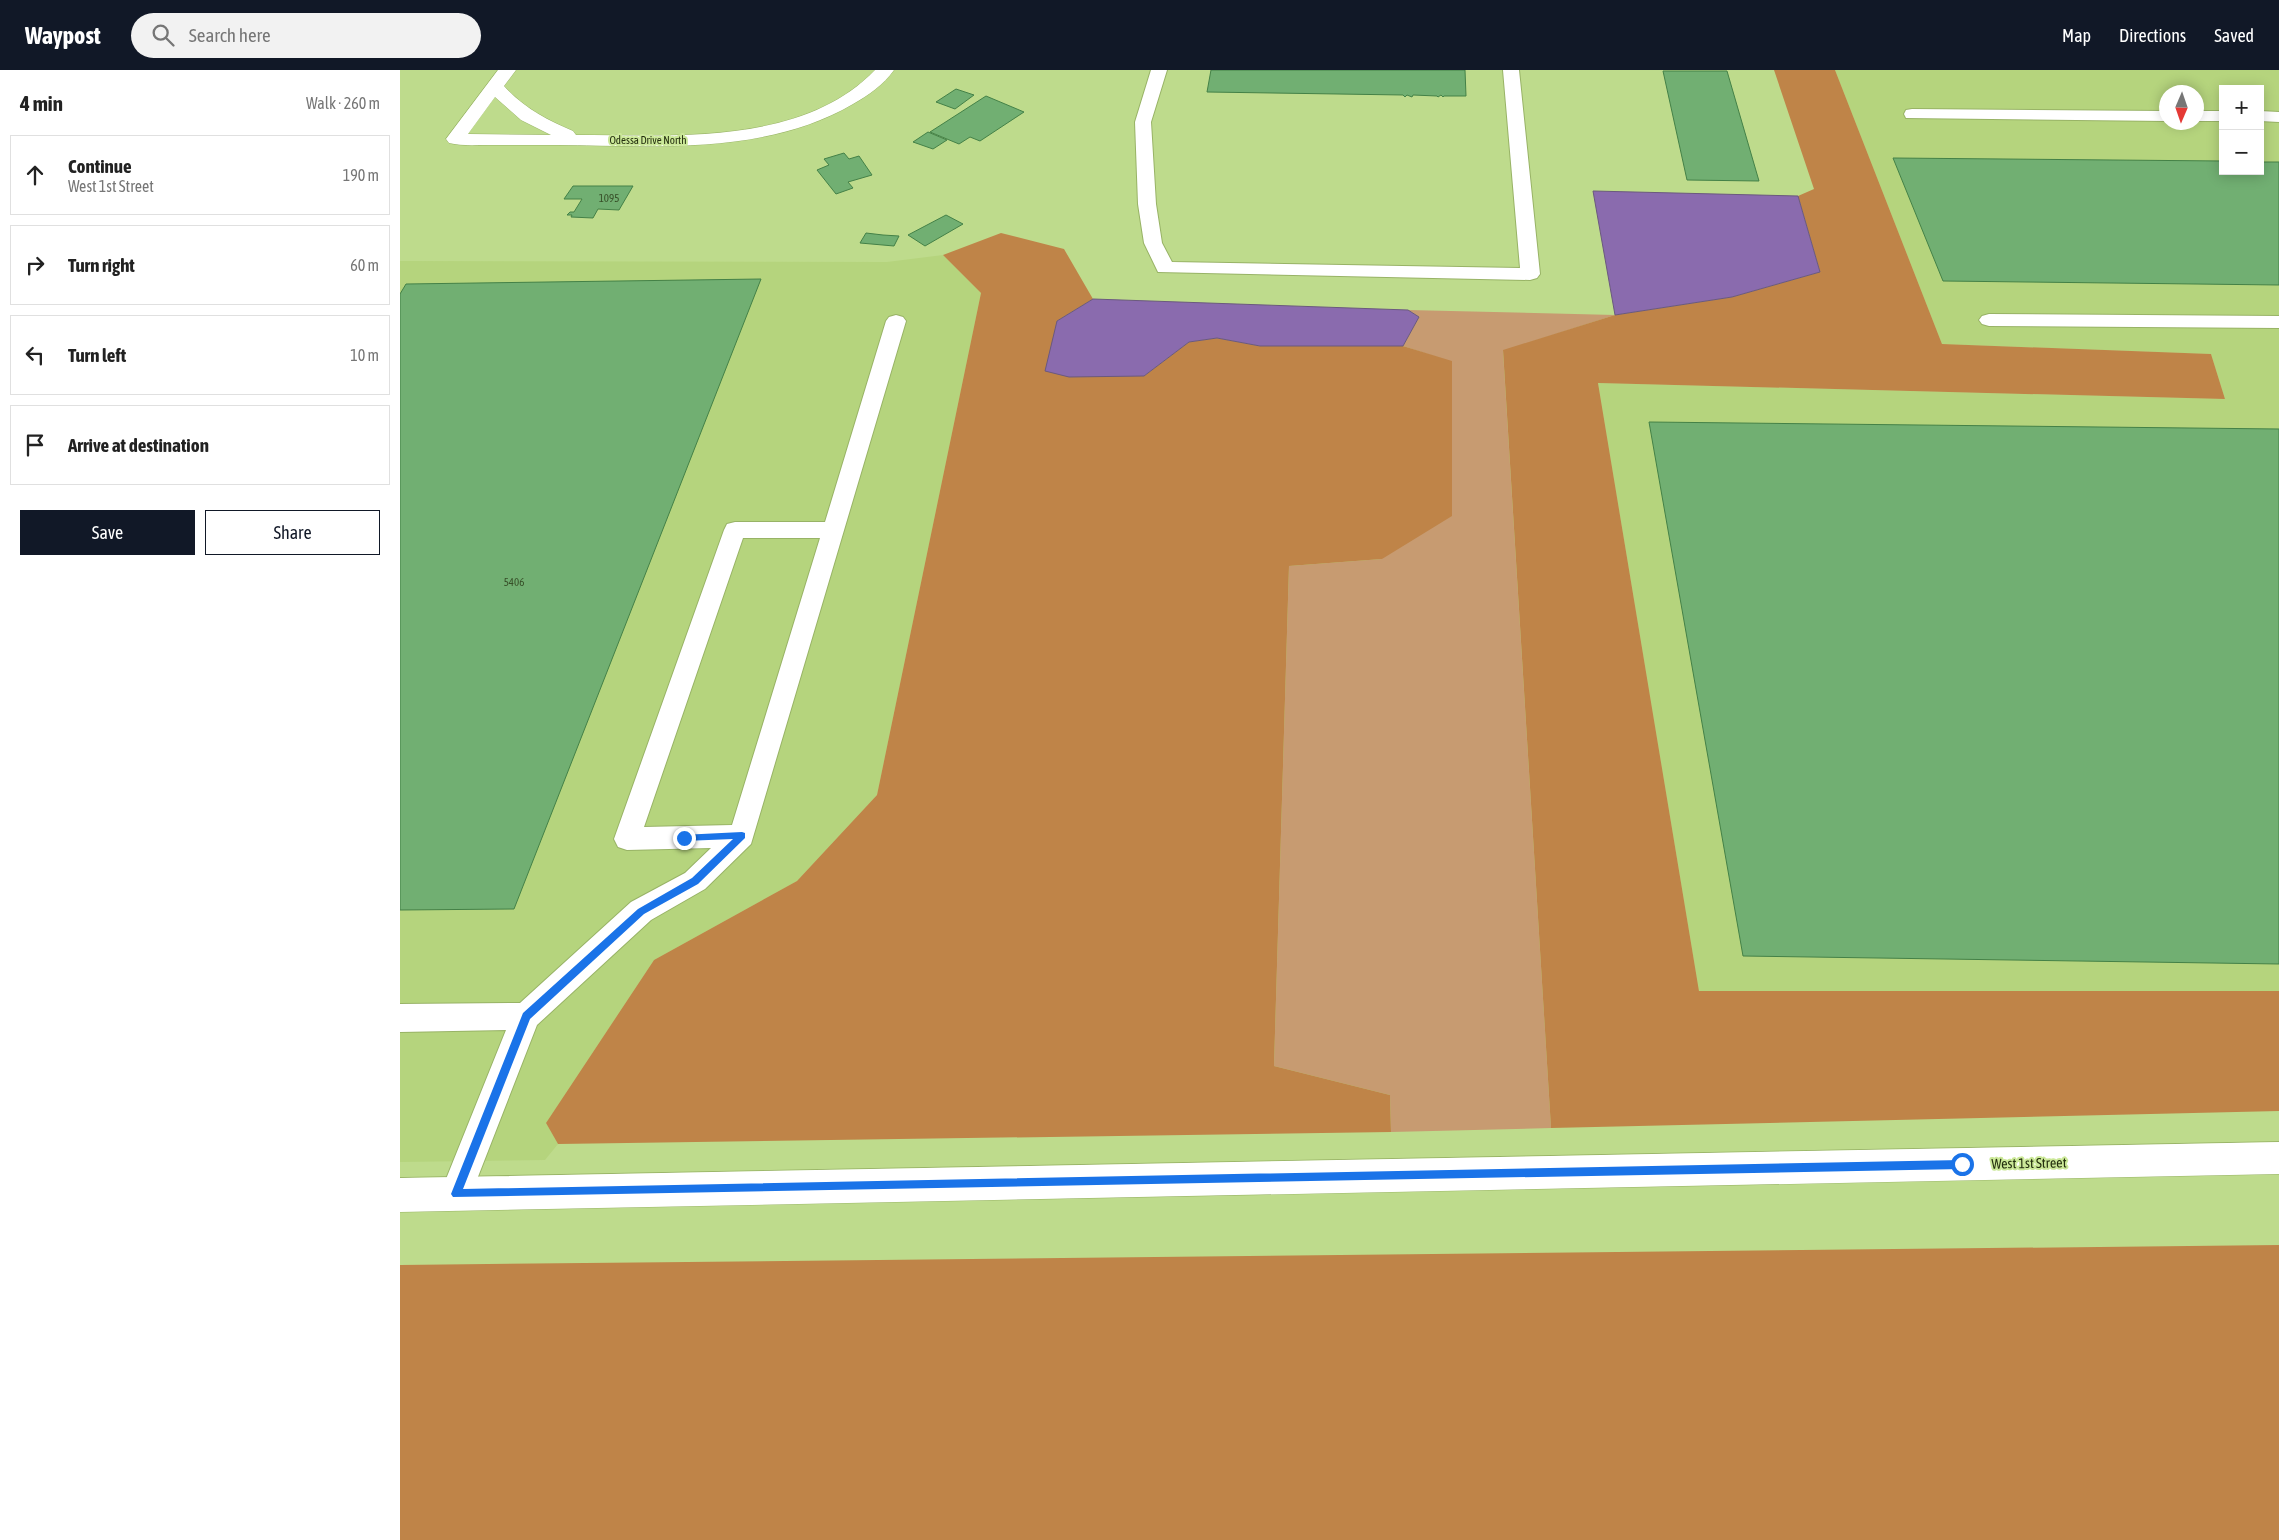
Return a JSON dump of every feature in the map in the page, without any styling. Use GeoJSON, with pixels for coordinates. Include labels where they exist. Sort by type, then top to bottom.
{"type":"FeatureCollection","features":[{"type":"Feature","properties":{"kind":"street"},"geometry":{"type":"LineString","coordinates":[[507,70],[495,86],[511,106],[534,122],[580,140]]}},
{"type":"Feature","properties":{"kind":"street","name":"Odessa Drive North"},"geometry":{"type":"LineString","coordinates":[[495,86],[455,140],[689,141],[756,133],[798,122],[837,107],[864,90],[885,70]]}},
{"type":"Feature","properties":{"kind":"street","name":"West 1st Street"},"geometry":{"type":"LineString","coordinates":[[400,1195],[2279,1158]]}},
{"type":"Feature","properties":{"kind":"lane"},"geometry":{"type":"LineString","coordinates":[[1159,70],[1143,122],[1147,204],[1152,243],[1165,268],[1530,274],[1511,70]]}},
{"type":"Feature","properties":{"kind":"lane"},"geometry":{"type":"LineString","coordinates":[[1912,114],[2159,116]]}},
{"type":"Feature","properties":{"kind":"lane"},"geometry":{"type":"LineString","coordinates":[[2204,116],[2219,116]]}},
{"type":"Feature","properties":{"kind":"lane"},"geometry":{"type":"LineString","coordinates":[[2264,116],[2279,116]]}},
{"type":"Feature","properties":{"kind":"lane"},"geometry":{"type":"LineString","coordinates":[[1989,320],[2279,322]]}},
{"type":"Feature","properties":{"kind":"lane"},"geometry":{"type":"LineString","coordinates":[[456,1194],[526,1016],[641,911],[695,881],[742,836],[896,322]]}},
{"type":"Feature","properties":{"kind":"lane"},"geometry":{"type":"LineString","coordinates":[[742,836],[626,839],[735,530],[833,530]]}},
{"type":"Feature","properties":{"kind":"lane"},"geometry":{"type":"LineString","coordinates":[[400,1018],[526,1016]]}},
{"type":"Feature","properties":{"kind":"shaded area"},"geometry":{"type":"Polygon","coordinates":[[[1774,70],[1835,70],[1942,344],[2211,354],[2225,399],[1598,383],[1699,991],[2279,991],[2279,1111],[1551,1128],[1503,350],[1615,315],[1732,297],[1820,272],[1798,196],[1814,189],[1774,70]]]}},
{"type":"Feature","properties":{"kind":"shaded area"},"geometry":{"type":"Polygon","coordinates":[[[1835,70],[2279,70],[2279,991],[1699,991],[1598,383],[2225,399],[2211,354],[1942,344],[1835,70]]]}},
{"type":"Feature","properties":{"kind":"shaded area"},"geometry":{"type":"Polygon","coordinates":[[[1593,191],[1798,196],[1820,272],[1732,297],[1615,315],[1593,191]]]}},
{"type":"Feature","properties":{"kind":"shaded area"},"geometry":{"type":"Polygon","coordinates":[[[1001,233],[1064,249],[1093,299],[1057,321],[1144,376],[1189,342],[1217,338],[1260,346],[1403,346],[1452,361],[1452,516],[1382,559],[1289,566],[1274,1066],[1390,1095],[1391,1132],[558,1144],[546,1123],[654,960],[797,881],[877,795],[981,293],[943,255],[1001,233]]]}},
{"type":"Feature","properties":{"kind":"shaded area"},"geometry":{"type":"Polygon","coordinates":[[[943,255],[981,293],[877,795],[797,881],[654,960],[546,1123],[558,1144],[545,1160],[400,1162],[400,261],[887,262],[943,255]]]}},
{"type":"Feature","properties":{"kind":"shaded area"},"geometry":{"type":"Polygon","coordinates":[[[1093,299],[1408,310],[1419,317],[1403,346],[1260,346],[1217,338],[1189,342],[1144,376],[1069,377],[1045,371],[1057,321],[1093,299]]]}},
{"type":"Feature","properties":{"kind":"shaded area"},"geometry":{"type":"Polygon","coordinates":[[[1408,310],[1615,315],[1503,351],[1551,1128],[1391,1132],[1390,1095],[1274,1066],[1289,566],[1382,559],[1452,362],[1403,346],[1419,317],[1408,310]]]}},
{"type":"Feature","properties":{"kind":"shaded area"},"geometry":{"type":"Polygon","coordinates":[[[2279,1245],[2279,1540],[400,1540],[400,1265],[2279,1245]]]}},
{"type":"Feature","properties":{"kind":"building"},"geometry":{"type":"Polygon","coordinates":[[[1211,70],[1465,70],[1466,96],[1443,97],[1441,95],[1438,97],[1413,95],[1412,97],[1407,95],[1405,97],[1403,95],[1207,92],[1211,70]]]}},
{"type":"Feature","properties":{"kind":"building"},"geometry":{"type":"Polygon","coordinates":[[[1663,71],[1727,71],[1759,181],[1687,180],[1663,71]]]}},
{"type":"Feature","properties":{"kind":"building"},"geometry":{"type":"Polygon","coordinates":[[[956,89],[974,95],[955,109],[936,102],[956,89]]]}},
{"type":"Feature","properties":{"kind":"building"},"geometry":{"type":"Polygon","coordinates":[[[986,96],[1024,112],[980,141],[970,137],[959,144],[930,132],[986,96]]]}},
{"type":"Feature","properties":{"kind":"building"},"geometry":{"type":"Polygon","coordinates":[[[928,132],[947,140],[933,149],[913,142],[928,132]]]}},
{"type":"Feature","properties":{"kind":"building"},"geometry":{"type":"Polygon","coordinates":[[[844,153],[849,159],[859,156],[872,175],[848,182],[853,188],[836,194],[817,170],[829,165],[824,159],[844,153]]]}},
{"type":"Feature","properties":{"kind":"building"},"geometry":{"type":"Polygon","coordinates":[[[1893,158],[2219,161],[2219,175],[2264,175],[2264,162],[2279,162],[2279,285],[1943,281],[1893,158]]]}},
{"type":"Feature","properties":{"kind":"building"},"geometry":{"type":"Polygon","coordinates":[[[573,186],[633,186],[619,210],[598,209],[593,218],[571,217],[572,215],[567,215],[570,212],[574,212],[582,199],[564,199],[573,186]]]}},
{"type":"Feature","properties":{"kind":"building"},"geometry":{"type":"Polygon","coordinates":[[[946,215],[963,224],[925,246],[908,235],[946,215]]]}},
{"type":"Feature","properties":{"kind":"building"},"geometry":{"type":"Polygon","coordinates":[[[866,233],[899,236],[894,246],[860,243],[866,233]]]}},
{"type":"Feature","properties":{"kind":"building"},"geometry":{"type":"Polygon","coordinates":[[[761,279],[514,909],[400,910],[400,294],[406,284],[761,279]]]}},
{"type":"Feature","properties":{"kind":"building"},"geometry":{"type":"Polygon","coordinates":[[[1649,422],[2279,429],[2279,964],[1743,956],[1649,422]]]}},
{"type":"Feature","properties":{"kind":"route"},"geometry":{"type":"LineString","coordinates":[[684,838],[742,836],[695,881],[641,911],[526,1016],[456,1194],[1962,1164]]}}]}
